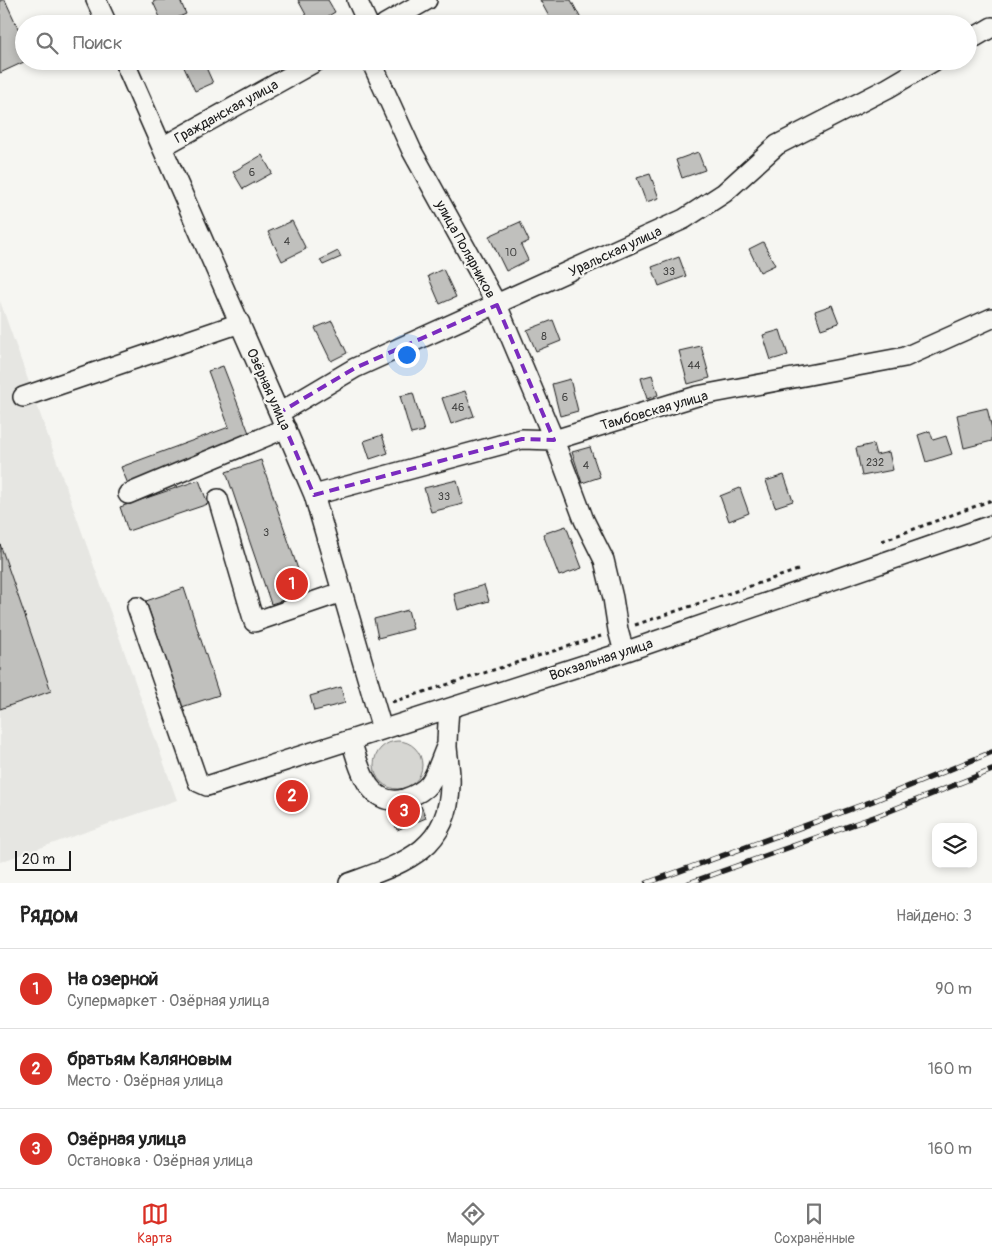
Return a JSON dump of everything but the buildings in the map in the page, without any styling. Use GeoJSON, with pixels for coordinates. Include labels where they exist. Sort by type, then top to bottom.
{"type":"FeatureCollection","features":[{"type":"Feature","properties":{"kind":"street"},"geometry":{"type":"LineString","coordinates":[[96,0],[103,15]]}},
{"type":"Feature","properties":{"kind":"street"},"geometry":{"type":"LineString","coordinates":[[357,0],[364,15]]}},
{"type":"Feature","properties":{"kind":"street"},"geometry":{"type":"LineString","coordinates":[[401,15],[427,0]]}},
{"type":"Feature","properties":{"kind":"street"},"geometry":{"type":"LineString","coordinates":[[977,36],[992,27]]}},
{"type":"Feature","properties":{"kind":"street","name":"Озёрная улица"},"geometry":{"type":"LineString","coordinates":[[128,70],[314,495],[382,729]]}},
{"type":"Feature","properties":{"kind":"street","name":"Гражданская улица"},"geometry":{"type":"LineString","coordinates":[[162,147],[301,70]]}},
{"type":"Feature","properties":{"kind":"street","name":"улица Полярников"},"geometry":{"type":"LineString","coordinates":[[375,70],[412,151],[497,304],[554,440],[584,520],[604,560],[624,652]]}},
{"type":"Feature","properties":{"kind":"street","name":"Уральская улица"},"geometry":{"type":"LineString","coordinates":[[128,494],[283,421],[355,368],[684,219],[724,193],[777,145],[888,88],[919,70]]}},
{"type":"Feature","properties":{"kind":"street","name":"Тамбовская улица"},"geometry":{"type":"LineString","coordinates":[[314,495],[522,439],[554,440],[697,396],[905,357],[992,318]]}},
{"type":"Feature","properties":{"kind":"street"},"geometry":{"type":"LineString","coordinates":[[23,397],[240,324]]}},
{"type":"Feature","properties":{"kind":"street"},"geometry":{"type":"LineString","coordinates":[[218,499],[254,622],[342,592]]}},
{"type":"Feature","properties":{"kind":"street","name":"Вокзальная улица"},"geometry":{"type":"LineString","coordinates":[[137,607],[198,782],[207,786],[624,652],[992,525]]}},
{"type":"Feature","properties":{"kind":"street"},"geometry":{"type":"LineString","coordinates":[[349,883],[396,866],[423,850],[440,829],[447,810],[450,785],[447,746],[449,709]]}},
{"type":"Feature","properties":{"kind":"street"},"geometry":{"type":"LineString","coordinates":[[351,740],[363,778],[374,793],[387,799],[401,800],[415,795],[430,783],[447,746]]}},
{"type":"Feature","properties":{"kind":"path"},"geometry":{"type":"LineString","coordinates":[[878,543],[992,500]]}},
{"type":"Feature","properties":{"kind":"path"},"geometry":{"type":"LineString","coordinates":[[375,708],[804,568]]}},
{"type":"Feature","properties":{"kind":"highlighted area"},"geometry":{"type":"Polygon","coordinates":[[[497,305],[554,440],[522,439],[314,495],[279,413],[355,368],[497,305]]]}},
{"type":"Feature","properties":{"kind":"shaded area"},"geometry":{"type":"Polygon","coordinates":[[[0,301],[177,800],[0,862],[0,301]]]}},
{"type":"Feature","properties":{"kind":"shaded area"},"geometry":{"type":"Polygon","coordinates":[[[393,741],[403,741],[412,745],[418,751],[422,765],[418,779],[412,785],[403,789],[393,789],[384,785],[378,779],[374,770],[374,760],[378,751],[384,745],[393,741]]]}},
{"type":"Feature","properties":{"kind":"shaded area"},"geometry":{"type":"Polygon","coordinates":[[[292,784],[301,787],[304,796],[301,805],[292,808],[283,805],[280,796],[283,787],[292,784]]]}},
{"type":"Feature","properties":{"kind":"railway"},"geometry":{"type":"LineString","coordinates":[[647,883],[873,801],[992,752]]}},
{"type":"Feature","properties":{"kind":"railway"},"geometry":{"type":"LineString","coordinates":[[689,883],[877,816],[992,770]]}},
{"type":"Feature","properties":{"kind":"place","name":"На озерной"},"geometry":{"type":"Point","coordinates":[292,584]}},
{"type":"Feature","properties":{"kind":"place","name":"братьям Каляновым"},"geometry":{"type":"Point","coordinates":[292,796]}},
{"type":"Feature","properties":{"kind":"place","name":"Озёрная улица"},"geometry":{"type":"Point","coordinates":[404,811]}}]}
